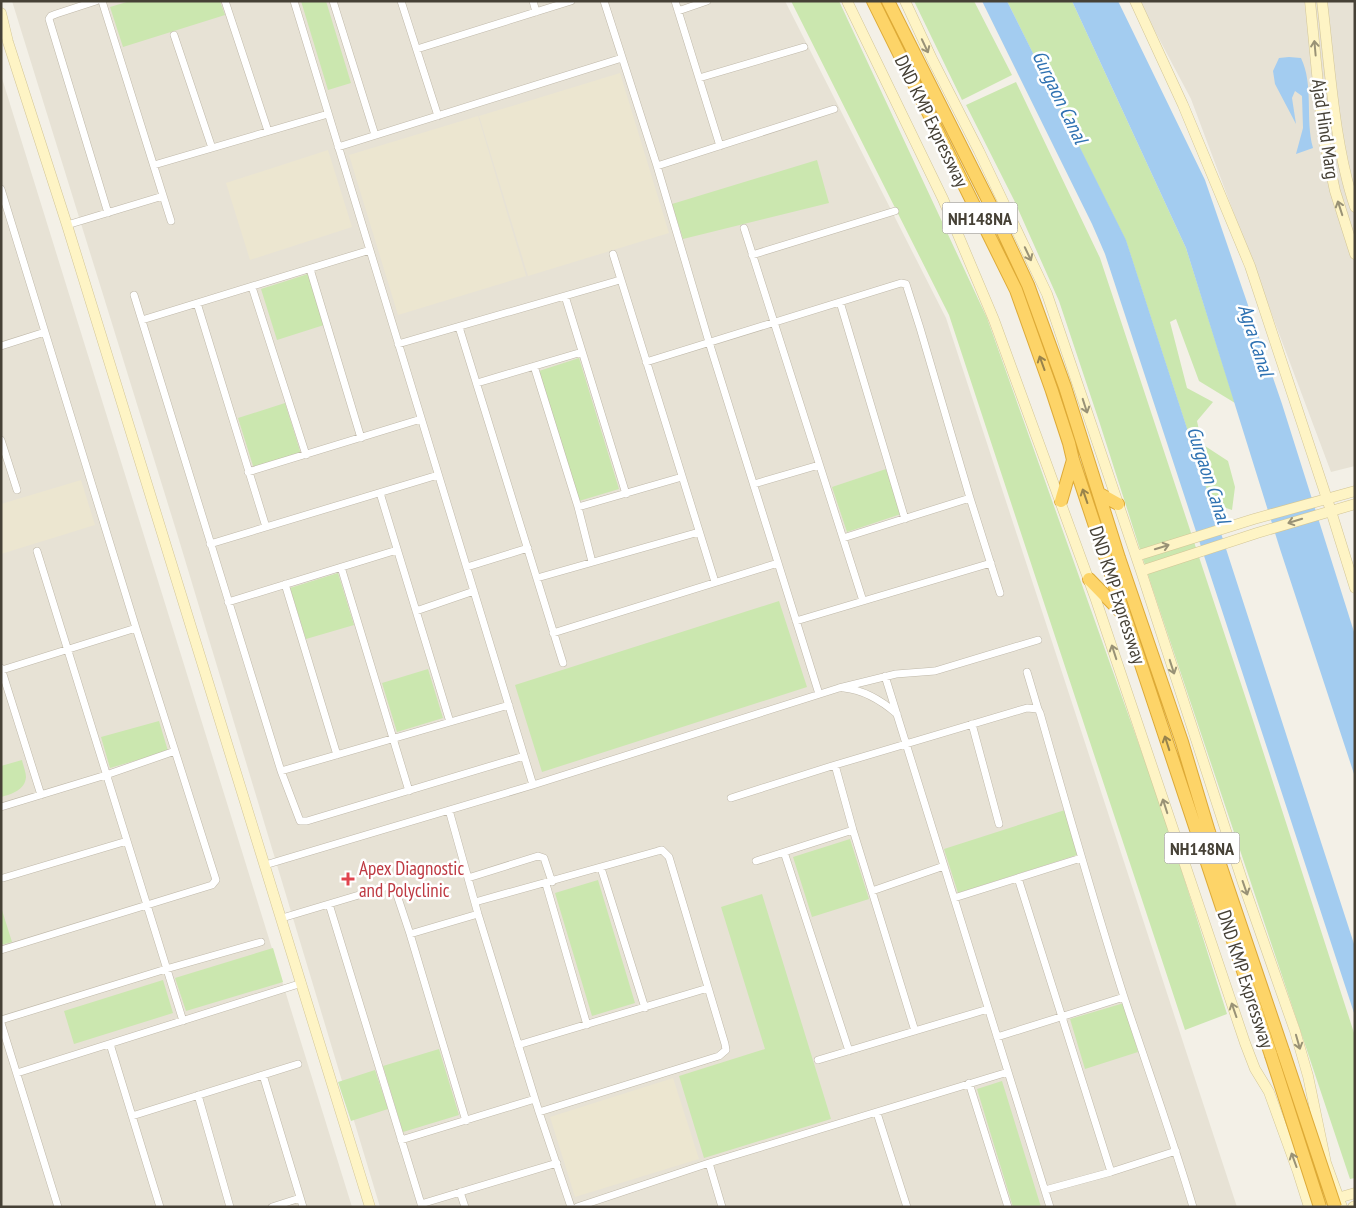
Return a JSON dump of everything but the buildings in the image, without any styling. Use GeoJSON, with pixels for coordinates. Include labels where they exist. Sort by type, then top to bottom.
{"type":"FeatureCollection","features":[{"type":"Feature","properties":{"kind":"highway","name":"DND KMP Expressway"},"geometry":{"type":"LineString","coordinates":[[873,1],[1016,290],[1052,391],[1073,460],[1320,1207]]}},
{"type":"Feature","properties":{"kind":"highway","name":"DND KMP Expressway"},"geometry":{"type":"LineString","coordinates":[[888,1],[990,204],[1028,285],[1065,387],[1182,742],[1209,832],[1283,1051],[1339,1204]]}},
{"type":"Feature","properties":{"kind":"highway"},"geometry":{"type":"LineString","coordinates":[[1061,501],[1073,460]]}},
{"type":"Feature","properties":{"kind":"highway"},"geometry":{"type":"LineString","coordinates":[[1100,494],[1118,504]]}},
{"type":"Feature","properties":{"kind":"highway"},"geometry":{"type":"LineString","coordinates":[[1089,579],[1125,617]]}},
{"type":"Feature","properties":{"kind":"street"},"geometry":{"type":"LineString","coordinates":[[96,1],[56,14],[49,19],[108,213]]}},
{"type":"Feature","properties":{"kind":"street"},"geometry":{"type":"LineString","coordinates":[[102,1],[171,221]]}},
{"type":"Feature","properties":{"kind":"street"},"geometry":{"type":"LineString","coordinates":[[225,1],[268,131]]}},
{"type":"Feature","properties":{"kind":"street"},"geometry":{"type":"LineString","coordinates":[[294,1],[533,785]]}},
{"type":"Feature","properties":{"kind":"street"},"geometry":{"type":"LineString","coordinates":[[333,1],[374,135]]}},
{"type":"Feature","properties":{"kind":"street"},"geometry":{"type":"LineString","coordinates":[[401,1],[438,116]]}},
{"type":"Feature","properties":{"kind":"street"},"geometry":{"type":"LineString","coordinates":[[533,1],[536,12]]}},
{"type":"Feature","properties":{"kind":"street"},"geometry":{"type":"LineString","coordinates":[[417,49],[571,1]]}},
{"type":"Feature","properties":{"kind":"street"},"geometry":{"type":"LineString","coordinates":[[604,1],[657,166],[709,342],[819,694]]}},
{"type":"Feature","properties":{"kind":"street"},"geometry":{"type":"LineString","coordinates":[[675,1],[720,146]]}},
{"type":"Feature","properties":{"kind":"street"},"geometry":{"type":"LineString","coordinates":[[678,11],[707,1]]}},
{"type":"Feature","properties":{"kind":"street"},"geometry":{"type":"LineString","coordinates":[[847,1],[943,199],[994,320],[1089,579],[1245,1043],[1255,1069],[1269,1092],[1309,1207],[1339,1204],[1355,1193]]}},
{"type":"Feature","properties":{"kind":"street"},"geometry":{"type":"LineString","coordinates":[[905,1],[1047,294],[1295,1031],[1308,1076],[1326,1163],[1339,1204]]}},
{"type":"Feature","properties":{"kind":"street"},"geometry":{"type":"LineString","coordinates":[[1134,1],[1187,114],[1250,266],[1322,499],[1355,588]]}},
{"type":"Feature","properties":{"kind":"street","name":"Ajad Hind Marg"},"geometry":{"type":"LineString","coordinates":[[1310,1],[1323,135],[1334,191],[1355,254]]}},
{"type":"Feature","properties":{"kind":"street"},"geometry":{"type":"LineString","coordinates":[[1322,1],[1338,134],[1347,182],[1355,207]]}},
{"type":"Feature","properties":{"kind":"street"},"geometry":{"type":"LineString","coordinates":[[1,13],[5,40],[66,225],[370,1207]]}},
{"type":"Feature","properties":{"kind":"street"},"geometry":{"type":"LineString","coordinates":[[174,35],[212,148]]}},
{"type":"Feature","properties":{"kind":"street"},"geometry":{"type":"LineString","coordinates":[[699,78],[804,47]]}},
{"type":"Feature","properties":{"kind":"street"},"geometry":{"type":"LineString","coordinates":[[338,147],[622,58]]}},
{"type":"Feature","properties":{"kind":"street"},"geometry":{"type":"LineString","coordinates":[[657,166],[834,108]]}},
{"type":"Feature","properties":{"kind":"street"},"geometry":{"type":"LineString","coordinates":[[154,165],[328,114]]}},
{"type":"Feature","properties":{"kind":"street"},"geometry":{"type":"LineString","coordinates":[[1,189],[136,628],[216,880],[212,885],[1,950]]}},
{"type":"Feature","properties":{"kind":"street"},"geometry":{"type":"LineString","coordinates":[[66,225],[163,196]]}},
{"type":"Feature","properties":{"kind":"street"},"geometry":{"type":"LineString","coordinates":[[752,255],[895,211]]}},
{"type":"Feature","properties":{"kind":"street"},"geometry":{"type":"LineString","coordinates":[[744,228],[863,601]]}},
{"type":"Feature","properties":{"kind":"street"},"geometry":{"type":"LineString","coordinates":[[142,320],[370,250]]}},
{"type":"Feature","properties":{"kind":"street"},"geometry":{"type":"LineString","coordinates":[[613,254],[715,582]]}},
{"type":"Feature","properties":{"kind":"street"},"geometry":{"type":"LineString","coordinates":[[310,269],[361,438]]}},
{"type":"Feature","properties":{"kind":"street"},"geometry":{"type":"LineString","coordinates":[[398,344],[620,280]]}},
{"type":"Feature","properties":{"kind":"street"},"geometry":{"type":"LineString","coordinates":[[646,362],[902,283],[906,284],[1000,593]]}},
{"type":"Feature","properties":{"kind":"street"},"geometry":{"type":"LineString","coordinates":[[252,286],[306,455]]}},
{"type":"Feature","properties":{"kind":"street"},"geometry":{"type":"LineString","coordinates":[[134,295],[228,602],[281,771],[298,818],[303,822],[524,756]]}},
{"type":"Feature","properties":{"kind":"street"},"geometry":{"type":"LineString","coordinates":[[565,296],[626,494]]}},
{"type":"Feature","properties":{"kind":"street"},"geometry":{"type":"LineString","coordinates":[[840,302],[905,519]]}},
{"type":"Feature","properties":{"kind":"street"},"geometry":{"type":"LineString","coordinates":[[197,304],[266,527]]}},
{"type":"Feature","properties":{"kind":"street"},"geometry":{"type":"LineString","coordinates":[[459,327],[563,662]]}},
{"type":"Feature","properties":{"kind":"street"},"geometry":{"type":"LineString","coordinates":[[1,346],[45,332]]}},
{"type":"Feature","properties":{"kind":"street"},"geometry":{"type":"LineString","coordinates":[[477,383],[582,352]]}},
{"type":"Feature","properties":{"kind":"street"},"geometry":{"type":"LineString","coordinates":[[534,366],[578,507],[592,562]]}},
{"type":"Feature","properties":{"kind":"street"},"geometry":{"type":"LineString","coordinates":[[248,472],[421,419]]}},
{"type":"Feature","properties":{"kind":"street"},"geometry":{"type":"LineString","coordinates":[[1,440],[17,490]]}},
{"type":"Feature","properties":{"kind":"street"},"geometry":{"type":"LineString","coordinates":[[754,484],[819,465]]}},
{"type":"Feature","properties":{"kind":"street"},"geometry":{"type":"LineString","coordinates":[[210,544],[438,475]]}},
{"type":"Feature","properties":{"kind":"street"},"geometry":{"type":"LineString","coordinates":[[578,507],[682,477]]}},
{"type":"Feature","properties":{"kind":"street"},"geometry":{"type":"LineString","coordinates":[[1136,556],[1322,499],[1355,491]]}},
{"type":"Feature","properties":{"kind":"street"},"geometry":{"type":"LineString","coordinates":[[380,493],[450,722]]}},
{"type":"Feature","properties":{"kind":"street"},"geometry":{"type":"LineString","coordinates":[[843,538],[970,498]]}},
{"type":"Feature","properties":{"kind":"street"},"geometry":{"type":"LineString","coordinates":[[1141,571],[1262,531],[1355,504]]}},
{"type":"Feature","properties":{"kind":"street"},"geometry":{"type":"LineString","coordinates":[[1259,518],[1262,531]]}},
{"type":"Feature","properties":{"kind":"street"},"geometry":{"type":"LineString","coordinates":[[537,578],[699,532]]}},
{"type":"Feature","properties":{"kind":"street"},"geometry":{"type":"LineString","coordinates":[[466,567],[528,548]]}},
{"type":"Feature","properties":{"kind":"street"},"geometry":{"type":"LineString","coordinates":[[228,602],[397,550]]}},
{"type":"Feature","properties":{"kind":"street"},"geometry":{"type":"LineString","coordinates":[[37,551],[183,1021]]}},
{"type":"Feature","properties":{"kind":"street"},"geometry":{"type":"LineString","coordinates":[[796,621],[991,562]]}},
{"type":"Feature","properties":{"kind":"street"},"geometry":{"type":"LineString","coordinates":[[553,633],[778,563]]}},
{"type":"Feature","properties":{"kind":"street"},"geometry":{"type":"LineString","coordinates":[[341,567],[409,791]]}},
{"type":"Feature","properties":{"kind":"street"},"geometry":{"type":"LineString","coordinates":[[285,584],[337,755]]}},
{"type":"Feature","properties":{"kind":"street"},"geometry":{"type":"LineString","coordinates":[[416,611],[474,591]]}},
{"type":"Feature","properties":{"kind":"street"},"geometry":{"type":"LineString","coordinates":[[41,795],[2,669],[136,628]]}},
{"type":"Feature","properties":{"kind":"street"},"geometry":{"type":"LineString","coordinates":[[265,865],[533,785],[839,688],[885,676],[935,671],[1038,640]]}},
{"type":"Feature","properties":{"kind":"street"},"geometry":{"type":"LineString","coordinates":[[1027,672],[1124,997],[1193,1207]]}},
{"type":"Feature","properties":{"kind":"street"},"geometry":{"type":"LineString","coordinates":[[885,676],[1050,1207]]}},
{"type":"Feature","properties":{"kind":"street"},"geometry":{"type":"LineString","coordinates":[[839,688],[865,693],[887,705],[897,714]]}},
{"type":"Feature","properties":{"kind":"street"},"geometry":{"type":"LineString","coordinates":[[281,771],[509,705]]}},
{"type":"Feature","properties":{"kind":"street"},"geometry":{"type":"LineString","coordinates":[[731,798],[1027,708],[1038,709]]}},
{"type":"Feature","properties":{"kind":"street"},"geometry":{"type":"LineString","coordinates":[[972,724],[999,824]]}},
{"type":"Feature","properties":{"kind":"street"},"geometry":{"type":"LineString","coordinates":[[1,807],[106,775],[176,751]]}},
{"type":"Feature","properties":{"kind":"street"},"geometry":{"type":"LineString","coordinates":[[835,765],[915,1031]]}},
{"type":"Feature","properties":{"kind":"street"},"geometry":{"type":"LineString","coordinates":[[449,810],[518,1045],[571,1207]]}},
{"type":"Feature","properties":{"kind":"street"},"geometry":{"type":"LineString","coordinates":[[756,861],[853,830]]}},
{"type":"Feature","properties":{"kind":"street"},"geometry":{"type":"LineString","coordinates":[[3,878],[127,841]]}},
{"type":"Feature","properties":{"kind":"street"},"geometry":{"type":"LineString","coordinates":[[475,902],[549,883],[662,850],[670,857],[726,1044],[726,1050],[723,1054],[539,1112]]}},
{"type":"Feature","properties":{"kind":"street"},"geometry":{"type":"LineString","coordinates":[[784,852],[849,1051]]}},
{"type":"Feature","properties":{"kind":"street"},"geometry":{"type":"LineString","coordinates":[[468,878],[538,856],[544,858],[587,1025]]}},
{"type":"Feature","properties":{"kind":"street"},"geometry":{"type":"LineString","coordinates":[[954,898],[1081,858]]}},
{"type":"Feature","properties":{"kind":"street"},"geometry":{"type":"LineString","coordinates":[[872,891],[944,866]]}},
{"type":"Feature","properties":{"kind":"street"},"geometry":{"type":"LineString","coordinates":[[601,868],[645,1008]]}},
{"type":"Feature","properties":{"kind":"street"},"geometry":{"type":"LineString","coordinates":[[1018,878],[1111,1172]]}},
{"type":"Feature","properties":{"kind":"street"},"geometry":{"type":"LineString","coordinates":[[282,918],[392,886],[396,889],[466,1121]]}},
{"type":"Feature","properties":{"kind":"street"},"geometry":{"type":"LineString","coordinates":[[329,904],[422,1205],[557,1163]]}},
{"type":"Feature","properties":{"kind":"street"},"geometry":{"type":"LineString","coordinates":[[410,934],[478,914]]}},
{"type":"Feature","properties":{"kind":"street"},"geometry":{"type":"LineString","coordinates":[[58,1207],[1,1022],[166,969],[261,942]]}},
{"type":"Feature","properties":{"kind":"street"},"geometry":{"type":"LineString","coordinates":[[17,1073],[302,983]]}},
{"type":"Feature","properties":{"kind":"street"},"geometry":{"type":"LineString","coordinates":[[518,1045],[708,988]]}},
{"type":"Feature","properties":{"kind":"street"},"geometry":{"type":"LineString","coordinates":[[997,1037],[1124,997]]}},
{"type":"Feature","properties":{"kind":"street"},"geometry":{"type":"LineString","coordinates":[[818,1060],[988,1009]]}},
{"type":"Feature","properties":{"kind":"street"},"geometry":{"type":"LineString","coordinates":[[110,1044],[160,1207]]}},
{"type":"Feature","properties":{"kind":"street"},"geometry":{"type":"LineString","coordinates":[[132,1116],[298,1064]]}},
{"type":"Feature","properties":{"kind":"street"},"geometry":{"type":"LineString","coordinates":[[577,1207],[709,1163],[1008,1072]]}},
{"type":"Feature","properties":{"kind":"street"},"geometry":{"type":"LineString","coordinates":[[263,1075],[303,1207]]}},
{"type":"Feature","properties":{"kind":"street"},"geometry":{"type":"LineString","coordinates":[[969,1083],[1008,1207]]}},
{"type":"Feature","properties":{"kind":"street"},"geometry":{"type":"LineString","coordinates":[[198,1095],[230,1207]]}},
{"type":"Feature","properties":{"kind":"street"},"geometry":{"type":"LineString","coordinates":[[402,1140],[535,1099]]}},
{"type":"Feature","properties":{"kind":"street"},"geometry":{"type":"LineString","coordinates":[[877,1113],[907,1207]]}},
{"type":"Feature","properties":{"kind":"street"},"geometry":{"type":"LineString","coordinates":[[1045,1190],[1176,1152]]}},
{"type":"Feature","properties":{"kind":"street"},"geometry":{"type":"LineString","coordinates":[[709,1163],[722,1207]]}},
{"type":"Feature","properties":{"kind":"street"},"geometry":{"type":"LineString","coordinates":[[460,1192],[465,1207]]}},
{"type":"Feature","properties":{"kind":"street"},"geometry":{"type":"LineString","coordinates":[[272,1207],[300,1198]]}},
{"type":"Feature","properties":{"kind":"shaded area"},"geometry":{"type":"Polygon","coordinates":[[[12,1],[785,1],[946,318],[1237,1207],[380,1207],[176,530],[12,1]]]}},
{"type":"Feature","properties":{"kind":"shaded area"},"geometry":{"type":"Polygon","coordinates":[[[1139,1],[1355,1],[1355,466],[1331,472],[1191,99],[1139,1]]]}},
{"type":"Feature","properties":{"kind":"shaded area"},"geometry":{"type":"Polygon","coordinates":[[[620,73],[669,233],[528,276],[479,116],[620,73]]]}},
{"type":"Feature","properties":{"kind":"shaded area"},"geometry":{"type":"Polygon","coordinates":[[[1,75],[231,816],[352,1207],[1,1207],[1,75]]]}},
{"type":"Feature","properties":{"kind":"shaded area"},"geometry":{"type":"Polygon","coordinates":[[[478,116],[526,276],[398,315],[349,155],[478,116]]]}},
{"type":"Feature","properties":{"kind":"shaded area"},"geometry":{"type":"Polygon","coordinates":[[[328,150],[352,227],[250,260],[226,183],[328,150]]]}},
{"type":"Feature","properties":{"kind":"shaded area"},"geometry":{"type":"Polygon","coordinates":[[[81,480],[95,525],[1,554],[1,504],[81,480]]]}},
{"type":"Feature","properties":{"kind":"shaded area"},"geometry":{"type":"Polygon","coordinates":[[[673,1078],[699,1159],[575,1197],[550,1117],[673,1078]]]}},
{"type":"Feature","properties":{"kind":"green space"},"geometry":{"type":"Polygon","coordinates":[[[130,1],[220,1],[225,15],[123,47],[110,7],[130,1]]]}},
{"type":"Feature","properties":{"kind":"green space"},"geometry":{"type":"Polygon","coordinates":[[[301,1],[326,1],[351,83],[328,90],[301,1]]]}},
{"type":"Feature","properties":{"kind":"green space"},"geometry":{"type":"Polygon","coordinates":[[[791,1],[839,1],[987,318],[1164,815],[1227,1014],[1185,1030],[949,315],[791,1]]]}},
{"type":"Feature","properties":{"kind":"green space"},"geometry":{"type":"Polygon","coordinates":[[[914,1],[974,1],[1012,75],[962,100],[914,1]]]}},
{"type":"Feature","properties":{"kind":"green space"},"geometry":{"type":"Polygon","coordinates":[[[1007,1],[1072,1],[1186,248],[1235,403],[1199,381],[1176,319],[1170,322],[1187,388],[1213,402],[1197,421],[1202,444],[1228,461],[1235,487],[1232,510],[1211,503],[1126,241],[1007,1]]]}},
{"type":"Feature","properties":{"kind":"green space"},"geometry":{"type":"Polygon","coordinates":[[[1016,82],[1100,258],[1355,1036],[1355,1178],[1350,1179],[1152,587],[1059,301],[1014,200],[966,105],[1016,82]]]}},
{"type":"Feature","properties":{"kind":"green space"},"geometry":{"type":"Polygon","coordinates":[[[817,160],[829,203],[683,239],[672,204],[817,160]]]}},
{"type":"Feature","properties":{"kind":"green space"},"geometry":{"type":"Polygon","coordinates":[[[308,274],[324,325],[277,340],[261,289],[308,274]]]}},
{"type":"Feature","properties":{"kind":"green space"},"geometry":{"type":"Polygon","coordinates":[[[579,358],[619,489],[579,501],[539,371],[579,358]]]}},
{"type":"Feature","properties":{"kind":"green space"},"geometry":{"type":"Polygon","coordinates":[[[285,403],[301,454],[254,469],[238,418],[285,403]]]}},
{"type":"Feature","properties":{"kind":"green space"},"geometry":{"type":"Polygon","coordinates":[[[886,469],[901,514],[847,532],[832,487],[886,469]]]}},
{"type":"Feature","properties":{"kind":"green space"},"geometry":{"type":"Polygon","coordinates":[[[338,573],[354,625],[306,639],[290,588],[338,573]]]}},
{"type":"Feature","properties":{"kind":"green space"},"geometry":{"type":"Polygon","coordinates":[[[779,601],[807,687],[542,772],[515,685],[779,601]]]}},
{"type":"Feature","properties":{"kind":"green space"},"geometry":{"type":"Polygon","coordinates":[[[428,669],[443,718],[397,732],[382,683],[428,669]]]}},
{"type":"Feature","properties":{"kind":"green space"},"geometry":{"type":"Polygon","coordinates":[[[159,721],[168,751],[110,768],[101,737],[159,721]]]}},
{"type":"Feature","properties":{"kind":"green space"},"geometry":{"type":"Polygon","coordinates":[[[22,760],[26,773],[23,785],[13,793],[1,797],[1,766],[22,760]]]}},
{"type":"Feature","properties":{"kind":"green space"},"geometry":{"type":"Polygon","coordinates":[[[1065,810],[1080,854],[958,893],[944,849],[1065,810]]]}},
{"type":"Feature","properties":{"kind":"green space"},"geometry":{"type":"Polygon","coordinates":[[[850,839],[869,899],[812,917],[793,857],[850,839]]]}},
{"type":"Feature","properties":{"kind":"green space"},"geometry":{"type":"Polygon","coordinates":[[[598,880],[635,1003],[592,1016],[555,893],[598,880]]]}},
{"type":"Feature","properties":{"kind":"green space"},"geometry":{"type":"Polygon","coordinates":[[[762,894],[831,1119],[704,1158],[679,1076],[765,1049],[721,907],[762,894]]]}},
{"type":"Feature","properties":{"kind":"green space"},"geometry":{"type":"Polygon","coordinates":[[[1,907],[12,942],[1,945],[1,907]]]}},
{"type":"Feature","properties":{"kind":"green space"},"geometry":{"type":"Polygon","coordinates":[[[273,948],[283,982],[186,1011],[175,978],[273,948]]]}},
{"type":"Feature","properties":{"kind":"green space"},"geometry":{"type":"Polygon","coordinates":[[[163,980],[173,1013],[74,1044],[64,1011],[163,980]]]}},
{"type":"Feature","properties":{"kind":"green space"},"geometry":{"type":"Polygon","coordinates":[[[1124,1003],[1138,1052],[1085,1069],[1070,1019],[1124,1003]]]}},
{"type":"Feature","properties":{"kind":"green space"},"geometry":{"type":"Polygon","coordinates":[[[439,1049],[459,1115],[403,1132],[383,1066],[439,1049]]]}},
{"type":"Feature","properties":{"kind":"green space"},"geometry":{"type":"Polygon","coordinates":[[[375,1070],[388,1109],[351,1121],[338,1082],[375,1070]]]}},
{"type":"Feature","properties":{"kind":"green space"},"geometry":{"type":"Polygon","coordinates":[[[1002,1081],[1041,1207],[1013,1207],[977,1089],[1002,1081]]]}},
{"type":"Feature","properties":{"kind":"water"},"geometry":{"type":"Polygon","coordinates":[[[982,1],[1007,1],[1126,240],[1355,947],[1355,1016],[1105,254],[982,1]]]}},
{"type":"Feature","properties":{"kind":"water","name":"Agra Canal"},"geometry":{"type":"Polygon","coordinates":[[[1072,1],[1118,1],[1205,180],[1282,404],[1355,635],[1355,777],[1280,549],[1186,248],[1072,1]]]}},
{"type":"Feature","properties":{"kind":"water"},"geometry":{"type":"Polygon","coordinates":[[[1279,58],[1301,58],[1305,68],[1313,148],[1296,154],[1303,128],[1302,96],[1295,91],[1292,98],[1296,124],[1275,84],[1273,71],[1279,58]]]}},
{"type":"Feature","properties":{"kind":"place","name":"Apex Diagnostic and Polyclinic"},"geometry":{"type":"Point","coordinates":[348,879]}},
{"type":"Feature","properties":{"kind":"water label","name":"Gurgaon Canal"},"geometry":{"type":"Point","coordinates":[1060,97]}},
{"type":"Feature","properties":{"kind":"water label","name":"Gurgaon Canal"},"geometry":{"type":"Point","coordinates":[1209,475]}}]}
